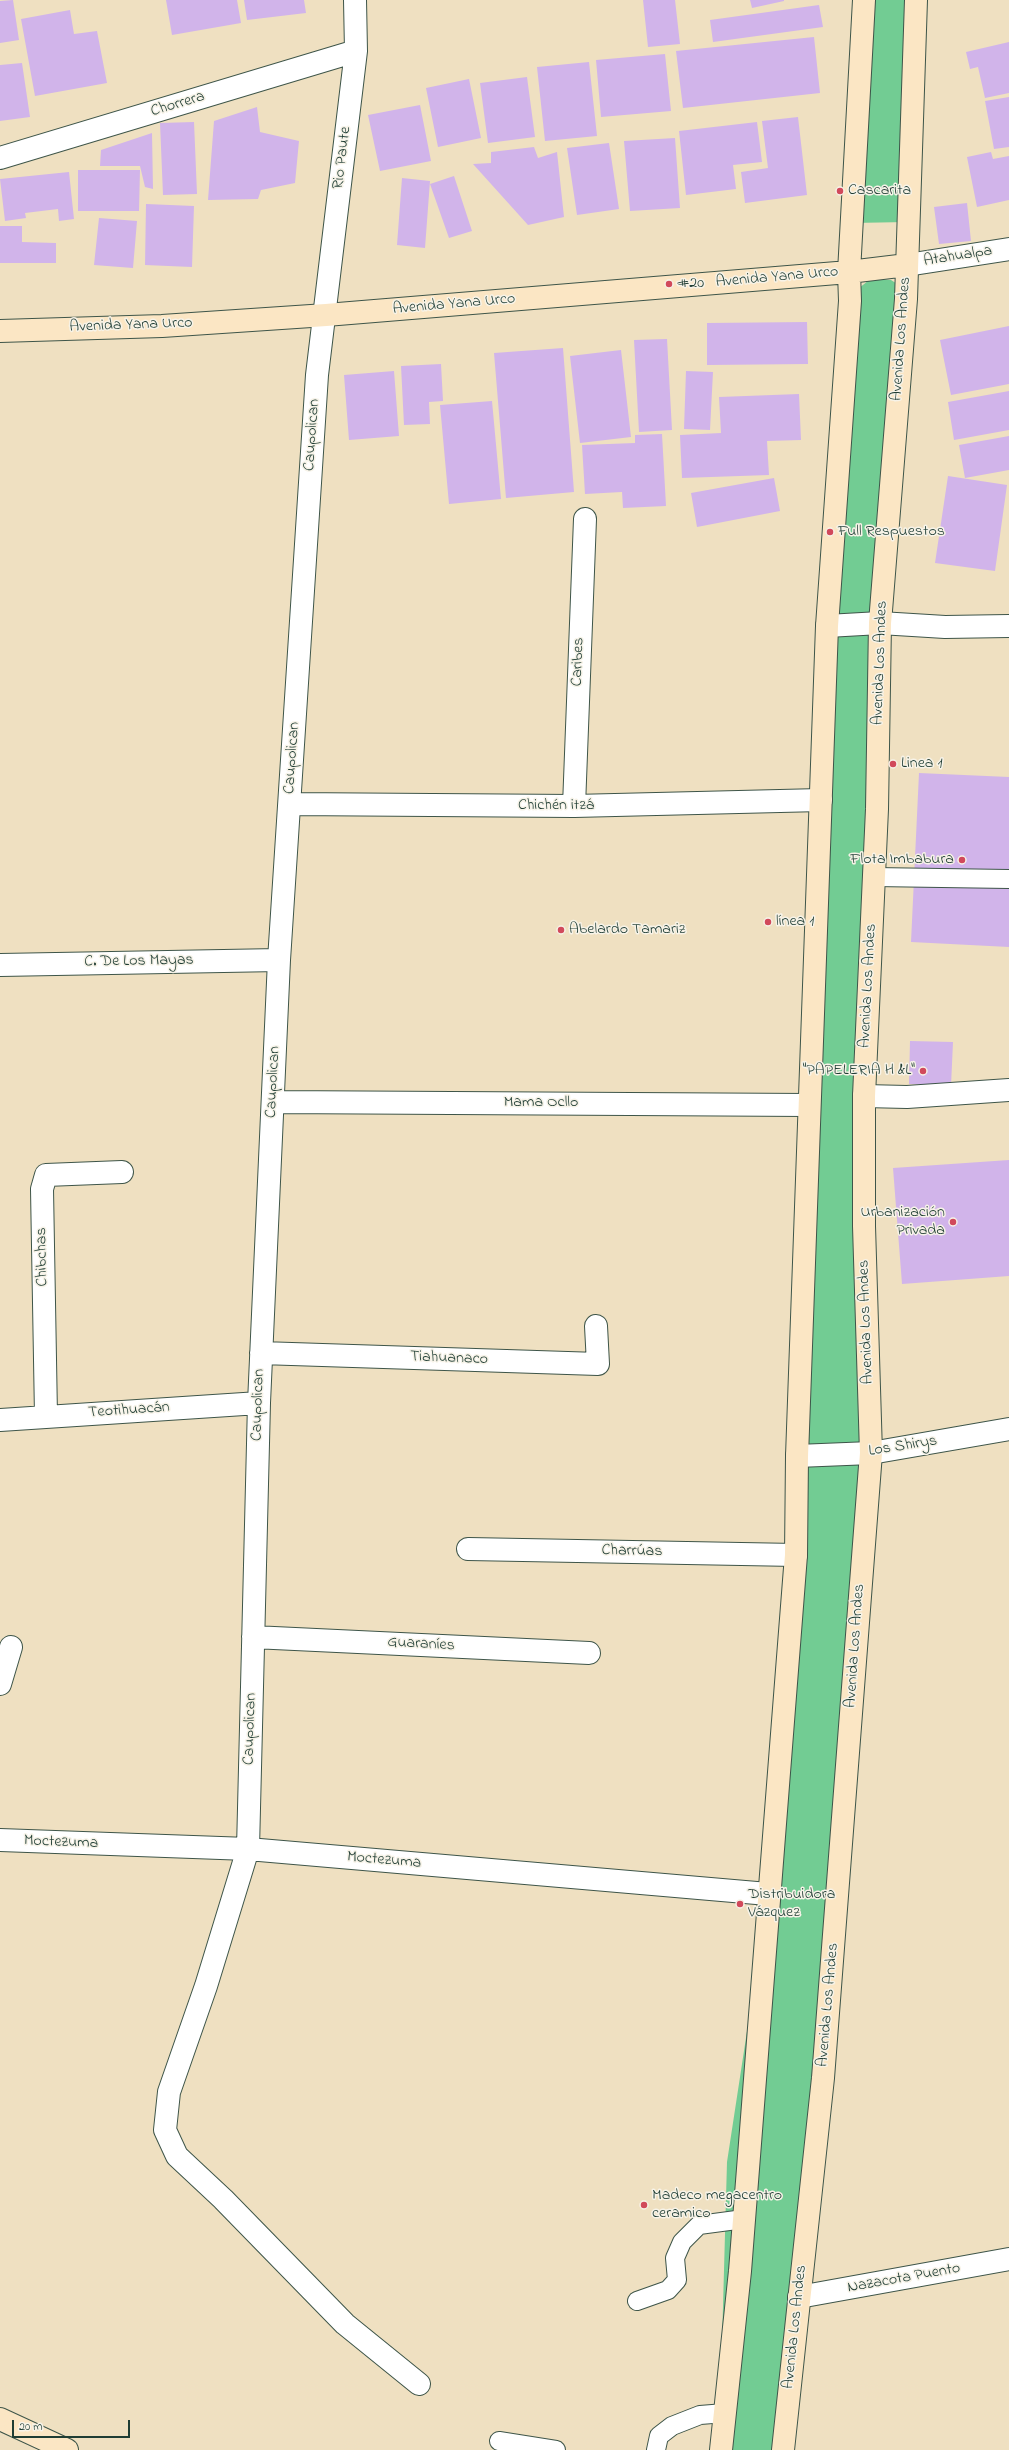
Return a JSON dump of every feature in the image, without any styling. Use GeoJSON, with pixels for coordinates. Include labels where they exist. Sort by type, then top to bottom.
{"type":"FeatureCollection","features":[{"type":"Feature","properties":{"kind":"main road"},"geometry":{"type":"LineString","coordinates":[[721,2450],[744,2219],[768,1894],[796,1555],[797,1456],[827,626],[850,301],[849,272],[864,0]]}},
{"type":"Feature","properties":{"kind":"main road","name":"Avenida Los Andes"},"geometry":{"type":"LineString","coordinates":[[783,2450],[823,2078],[871,1453],[864,1226],[864,1096],[877,809],[880,623],[907,265],[907,222],[916,0]]}},
{"type":"Feature","properties":{"kind":"main road","name":"Avenida Yana Urco"},"geometry":{"type":"LineString","coordinates":[[0,331],[162,326],[326,315],[849,272],[907,265]]}},
{"type":"Feature","properties":{"kind":"main road"},"geometry":{"type":"LineString","coordinates":[[0,2419],[67,2450]]}},
{"type":"Feature","properties":{"kind":"street","name":"Rio Paute"},"geometry":{"type":"LineString","coordinates":[[326,315],[356,51],[355,0]]}},
{"type":"Feature","properties":{"kind":"street","name":"Chorrera"},"geometry":{"type":"LineString","coordinates":[[0,158],[356,51]]}},
{"type":"Feature","properties":{"kind":"street","name":"Atahualpa"},"geometry":{"type":"LineString","coordinates":[[907,265],[1009,249]]}},
{"type":"Feature","properties":{"kind":"street","name":"Caupolican"},"geometry":{"type":"LineString","coordinates":[[326,315],[317,375],[279,960],[259,1403],[248,1849],[206,1986],[169,2092],[165,2130],[177,2156],[223,2199],[345,2324],[419,2384]]}},
{"type":"Feature","properties":{"kind":"street","name":"Caribes"},"geometry":{"type":"LineString","coordinates":[[574,806],[585,519]]}},
{"type":"Feature","properties":{"kind":"street"},"geometry":{"type":"LineString","coordinates":[[827,626],[880,623],[945,627],[1009,626]]}},
{"type":"Feature","properties":{"kind":"street","name":"Chichén itzá"},"geometry":{"type":"LineString","coordinates":[[290,804],[574,806],[821,800]]}},
{"type":"Feature","properties":{"kind":"street","name":"C. De Los Mayas"},"geometry":{"type":"LineString","coordinates":[[1,960],[279,960]]}},
{"type":"Feature","properties":{"kind":"street"},"geometry":{"type":"LineString","coordinates":[[864,1096],[907,1098],[1009,1090]]}},
{"type":"Feature","properties":{"kind":"street","name":"Mama Ocllo"},"geometry":{"type":"LineString","coordinates":[[273,1102],[810,1105]]}},
{"type":"Feature","properties":{"kind":"street","name":"Chibchas"},"geometry":{"type":"LineString","coordinates":[[46,1416],[42,1189],[46,1175],[122,1172]]}},
{"type":"Feature","properties":{"kind":"street","name":"Tiahuanaco"},"geometry":{"type":"LineString","coordinates":[[261,1353],[598,1364],[596,1326]]}},
{"type":"Feature","properties":{"kind":"street","name":"Teotihuacán"},"geometry":{"type":"LineString","coordinates":[[0,1420],[259,1403]]}},
{"type":"Feature","properties":{"kind":"street","name":"Los Shirys"},"geometry":{"type":"LineString","coordinates":[[797,1456],[871,1453],[1009,1429]]}},
{"type":"Feature","properties":{"kind":"street","name":"Charrúas"},"geometry":{"type":"LineString","coordinates":[[468,1549],[796,1555]]}},
{"type":"Feature","properties":{"kind":"street","name":"Guaraníes"},"geometry":{"type":"LineString","coordinates":[[253,1637],[589,1653]]}},
{"type":"Feature","properties":{"kind":"street"},"geometry":{"type":"LineString","coordinates":[[0,1684],[11,1647]]}},
{"type":"Feature","properties":{"kind":"street","name":"Moctezuma"},"geometry":{"type":"LineString","coordinates":[[0,1840],[248,1849],[768,1894]]}},
{"type":"Feature","properties":{"kind":"street","name":"Nazacota Puento"},"geometry":{"type":"LineString","coordinates":[[799,2297],[1009,2259]]}},
{"type":"Feature","properties":{"kind":"lane"},"geometry":{"type":"LineString","coordinates":[[874,877],[1009,879]]}},
{"type":"Feature","properties":{"kind":"lane"},"geometry":{"type":"LineString","coordinates":[[637,2301],[668,2290],[677,2280],[676,2258],[682,2242],[699,2225],[744,2219]]}},
{"type":"Feature","properties":{"kind":"lane"},"geometry":{"type":"LineString","coordinates":[[656,2450],[659,2436],[672,2426],[700,2415],[725,2413]]}},
{"type":"Feature","properties":{"kind":"lane"},"geometry":{"type":"LineString","coordinates":[[499,2441],[556,2450]]}},
{"type":"Feature","properties":{"kind":"green space"},"geometry":{"type":"Polygon","coordinates":[[[864,0],[916,0],[907,222],[852,223],[864,0]]]}},
{"type":"Feature","properties":{"kind":"green space"},"geometry":{"type":"Polygon","coordinates":[[[878,279],[891,280],[902,287],[880,623],[871,1453],[783,2450],[719,2450],[727,2162],[768,1894],[821,800],[859,288],[868,281],[878,279]]]}},
{"type":"Feature","properties":{"kind":"building"},"geometry":{"type":"Polygon","coordinates":[[[13,0],[19,40],[0,43],[0,1],[13,0]]]}},
{"type":"Feature","properties":{"kind":"building"},"geometry":{"type":"Polygon","coordinates":[[[166,0],[237,0],[241,23],[172,35],[166,0]]]}},
{"type":"Feature","properties":{"kind":"building"},"geometry":{"type":"Polygon","coordinates":[[[244,0],[304,0],[306,13],[247,20],[244,0]]]}},
{"type":"Feature","properties":{"kind":"building"},"geometry":{"type":"Polygon","coordinates":[[[643,0],[675,0],[680,44],[648,47],[643,0]]]}},
{"type":"Feature","properties":{"kind":"building"},"geometry":{"type":"Polygon","coordinates":[[[750,0],[784,0],[784,1],[752,8],[750,0]]]}},
{"type":"Feature","properties":{"kind":"building"},"geometry":{"type":"Polygon","coordinates":[[[819,5],[823,27],[713,42],[710,20],[819,5]]]}},
{"type":"Feature","properties":{"kind":"building"},"geometry":{"type":"Polygon","coordinates":[[[70,10],[74,34],[97,31],[107,83],[35,96],[21,19],[70,10]]]}},
{"type":"Feature","properties":{"kind":"building"},"geometry":{"type":"Polygon","coordinates":[[[814,37],[820,93],[683,108],[676,51],[814,37]]]}},
{"type":"Feature","properties":{"kind":"building"},"geometry":{"type":"Polygon","coordinates":[[[1009,42],[1009,93],[985,98],[978,67],[970,69],[966,52],[1009,42]]]}},
{"type":"Feature","properties":{"kind":"building"},"geometry":{"type":"Polygon","coordinates":[[[665,54],[671,111],[601,117],[596,60],[665,54]]]}},
{"type":"Feature","properties":{"kind":"building"},"geometry":{"type":"Polygon","coordinates":[[[589,62],[597,136],[545,141],[537,67],[589,62]]]}},
{"type":"Feature","properties":{"kind":"building"},"geometry":{"type":"Polygon","coordinates":[[[22,63],[30,117],[0,121],[0,65],[22,63]]]}},
{"type":"Feature","properties":{"kind":"building"},"geometry":{"type":"Polygon","coordinates":[[[527,77],[535,137],[488,143],[480,83],[527,77]]]}},
{"type":"Feature","properties":{"kind":"building"},"geometry":{"type":"Polygon","coordinates":[[[469,79],[481,138],[438,147],[426,88],[469,79]]]}},
{"type":"Feature","properties":{"kind":"building"},"geometry":{"type":"Polygon","coordinates":[[[1009,97],[1009,147],[994,149],[985,101],[1009,97]]]}},
{"type":"Feature","properties":{"kind":"building"},"geometry":{"type":"Polygon","coordinates":[[[420,105],[431,161],[380,171],[368,115],[420,105]]]}},
{"type":"Feature","properties":{"kind":"building"},"geometry":{"type":"Polygon","coordinates":[[[257,107],[260,132],[299,141],[295,183],[261,190],[258,199],[208,200],[214,121],[257,107]]]}},
{"type":"Feature","properties":{"kind":"building"},"geometry":{"type":"Polygon","coordinates":[[[798,117],[807,195],[745,203],[741,172],[768,168],[762,121],[798,117]]]}},
{"type":"Feature","properties":{"kind":"building"},"geometry":{"type":"Polygon","coordinates":[[[194,122],[197,194],[163,195],[160,123],[194,122]]]}},
{"type":"Feature","properties":{"kind":"building"},"geometry":{"type":"Polygon","coordinates":[[[757,122],[762,162],[733,165],[736,189],[686,195],[679,131],[757,122]]]}},
{"type":"Feature","properties":{"kind":"building"},"geometry":{"type":"Polygon","coordinates":[[[152,133],[153,189],[145,187],[140,166],[100,166],[101,150],[152,133]]]}},
{"type":"Feature","properties":{"kind":"building"},"geometry":{"type":"Polygon","coordinates":[[[675,138],[680,208],[630,211],[624,141],[675,138]]]}},
{"type":"Feature","properties":{"kind":"building"},"geometry":{"type":"Polygon","coordinates":[[[609,143],[619,209],[577,215],[567,148],[609,143]]]}},
{"type":"Feature","properties":{"kind":"building"},"geometry":{"type":"Polygon","coordinates":[[[534,147],[538,158],[557,152],[564,217],[528,225],[473,164],[491,163],[491,152],[534,147]]]}},
{"type":"Feature","properties":{"kind":"building"},"geometry":{"type":"Polygon","coordinates":[[[991,152],[993,159],[1009,156],[1009,200],[977,207],[967,157],[991,152]]]}},
{"type":"Feature","properties":{"kind":"building"},"geometry":{"type":"Polygon","coordinates":[[[78,170],[140,170],[139,211],[78,211],[78,170]]]}},
{"type":"Feature","properties":{"kind":"building"},"geometry":{"type":"Polygon","coordinates":[[[69,172],[74,219],[59,221],[58,209],[25,213],[26,218],[5,221],[0,179],[69,172]]]}},
{"type":"Feature","properties":{"kind":"building"},"geometry":{"type":"Polygon","coordinates":[[[454,176],[472,231],[449,238],[430,184],[454,176]]]}},
{"type":"Feature","properties":{"kind":"building"},"geometry":{"type":"Polygon","coordinates":[[[402,178],[430,181],[425,248],[397,245],[402,178]]]}},
{"type":"Feature","properties":{"kind":"building"},"geometry":{"type":"Polygon","coordinates":[[[967,203],[971,241],[939,244],[934,207],[967,203]]]}},
{"type":"Feature","properties":{"kind":"building"},"geometry":{"type":"Polygon","coordinates":[[[146,204],[194,206],[192,267],[145,265],[146,204]]]}},
{"type":"Feature","properties":{"kind":"building"},"geometry":{"type":"Polygon","coordinates":[[[99,218],[137,221],[133,268],[94,265],[99,218]]]}},
{"type":"Feature","properties":{"kind":"building"},"geometry":{"type":"Polygon","coordinates":[[[0,226],[22,226],[22,242],[56,243],[56,263],[0,263],[0,226]]]}},
{"type":"Feature","properties":{"kind":"building"},"geometry":{"type":"Polygon","coordinates":[[[807,322],[808,364],[707,365],[707,323],[807,322]]]}},
{"type":"Feature","properties":{"kind":"building"},"geometry":{"type":"Polygon","coordinates":[[[1009,326],[1009,384],[951,395],[940,340],[1009,326]]]}},
{"type":"Feature","properties":{"kind":"building"},"geometry":{"type":"Polygon","coordinates":[[[667,339],[672,430],[639,432],[634,340],[667,339]]]}},
{"type":"Feature","properties":{"kind":"building"},"geometry":{"type":"Polygon","coordinates":[[[563,348],[574,492],[506,498],[494,353],[563,348]]]}},
{"type":"Feature","properties":{"kind":"building"},"geometry":{"type":"Polygon","coordinates":[[[621,350],[631,437],[580,443],[570,356],[621,350]]]}},
{"type":"Feature","properties":{"kind":"building"},"geometry":{"type":"Polygon","coordinates":[[[441,364],[443,401],[429,402],[430,424],[404,425],[401,366],[441,364]]]}},
{"type":"Feature","properties":{"kind":"building"},"geometry":{"type":"Polygon","coordinates":[[[394,371],[399,436],[349,440],[344,375],[394,371]]]}},
{"type":"Feature","properties":{"kind":"building"},"geometry":{"type":"Polygon","coordinates":[[[686,371],[713,372],[710,430],[684,429],[686,371]]]}},
{"type":"Feature","properties":{"kind":"building"},"geometry":{"type":"Polygon","coordinates":[[[1009,391],[1009,430],[954,440],[948,402],[1009,391]]]}},
{"type":"Feature","properties":{"kind":"building"},"geometry":{"type":"Polygon","coordinates":[[[799,394],[801,440],[767,441],[769,475],[682,478],[680,435],[721,433],[719,397],[799,394]]]}},
{"type":"Feature","properties":{"kind":"building"},"geometry":{"type":"Polygon","coordinates":[[[492,401],[501,499],[449,504],[440,405],[492,401]]]}},
{"type":"Feature","properties":{"kind":"building"},"geometry":{"type":"Polygon","coordinates":[[[662,434],[666,506],[623,508],[622,492],[585,494],[582,445],[635,443],[635,435],[662,434]]]}},
{"type":"Feature","properties":{"kind":"building"},"geometry":{"type":"Polygon","coordinates":[[[1009,436],[1009,470],[965,478],[959,445],[1009,436]]]}},
{"type":"Feature","properties":{"kind":"building"},"geometry":{"type":"Polygon","coordinates":[[[948,476],[1007,485],[995,571],[935,563],[948,476]]]}},
{"type":"Feature","properties":{"kind":"building"},"geometry":{"type":"Polygon","coordinates":[[[774,478],[780,511],[697,527],[691,493],[774,478]]]}},
{"type":"Feature","properties":{"kind":"building","name":"Flota Imbabura"},"geometry":{"type":"Polygon","coordinates":[[[919,773],[1009,777],[1009,947],[911,942],[919,773]]]}},
{"type":"Feature","properties":{"kind":"building"},"geometry":{"type":"Polygon","coordinates":[[[910,1041],[953,1042],[951,1086],[909,1084],[910,1041]]]}},
{"type":"Feature","properties":{"kind":"building","name":"Urbanización Privada"},"geometry":{"type":"Polygon","coordinates":[[[1009,1160],[1009,1276],[902,1284],[893,1168],[1009,1160]]]}},
{"type":"Feature","properties":{"kind":"place","name":"Cascarita"},"geometry":{"type":"Point","coordinates":[840,191]}},
{"type":"Feature","properties":{"kind":"place","name":"#20"},"geometry":{"type":"Point","coordinates":[669,284]}},
{"type":"Feature","properties":{"kind":"place","name":"Full Respuestos"},"geometry":{"type":"Point","coordinates":[830,532]}},
{"type":"Feature","properties":{"kind":"place","name":"Linea 1"},"geometry":{"type":"Point","coordinates":[893,764]}},
{"type":"Feature","properties":{"kind":"place","name":"Flota Imbabura"},"geometry":{"type":"Point","coordinates":[962,860]}},
{"type":"Feature","properties":{"kind":"place","name":"línea 1"},"geometry":{"type":"Point","coordinates":[768,922]}},
{"type":"Feature","properties":{"kind":"place","name":"Abelardo Tamariz"},"geometry":{"type":"Point","coordinates":[561,930]}},
{"type":"Feature","properties":{"kind":"place","name":"\"PAPELERIA H &L\""},"geometry":{"type":"Point","coordinates":[923,1071]}},
{"type":"Feature","properties":{"kind":"place","name":"Urbanización Privada"},"geometry":{"type":"Point","coordinates":[953,1222]}},
{"type":"Feature","properties":{"kind":"place","name":"Distribuidora Vázquez"},"geometry":{"type":"Point","coordinates":[740,1904]}},
{"type":"Feature","properties":{"kind":"place","name":"Madeco megacentro ceramico"},"geometry":{"type":"Point","coordinates":[644,2205]}}]}
